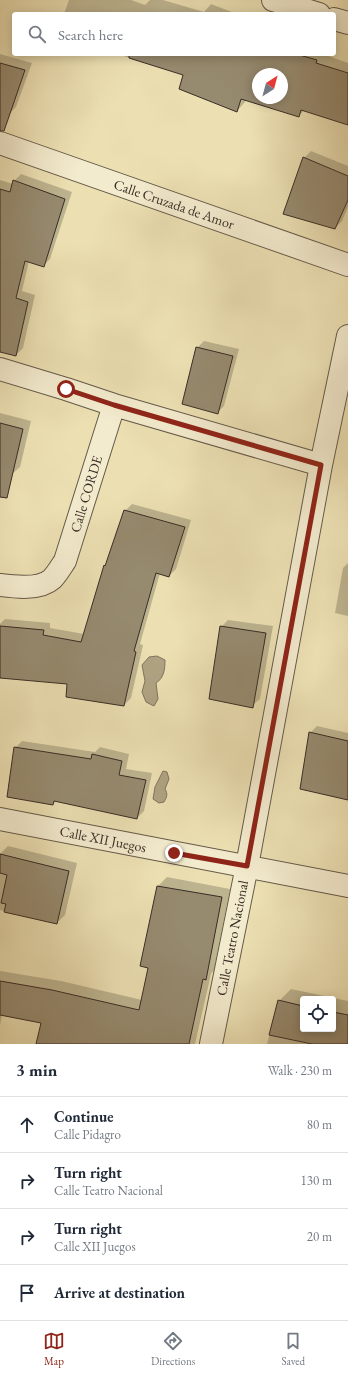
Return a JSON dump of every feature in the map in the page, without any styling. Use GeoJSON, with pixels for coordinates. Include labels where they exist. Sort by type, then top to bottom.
{"type":"FeatureCollection","features":[{"type":"Feature","properties":{"kind":"street"},"geometry":{"type":"LineString","coordinates":[[273,0],[312,12]]}},
{"type":"Feature","properties":{"kind":"street"},"geometry":{"type":"LineString","coordinates":[[336,20],[348,23]]}},
{"type":"Feature","properties":{"kind":"street","name":"Calle Cruzada de Amor"},"geometry":{"type":"LineString","coordinates":[[0,143],[348,265]]}},
{"type":"Feature","properties":{"kind":"street","name":"Calle Teatro Nacional"},"geometry":{"type":"LineString","coordinates":[[211,1044],[247,866],[321,465],[348,336]]}},
{"type":"Feature","properties":{"kind":"street"},"geometry":{"type":"LineString","coordinates":[[0,369],[114,405],[321,465]]}},
{"type":"Feature","properties":{"kind":"street","name":"Calle CORDE"},"geometry":{"type":"LineString","coordinates":[[0,585],[14,587],[36,587],[51,580],[65,561],[114,405]]}},
{"type":"Feature","properties":{"kind":"street","name":"Calle XII Juegos"},"geometry":{"type":"LineString","coordinates":[[0,819],[348,886]]}},
{"type":"Feature","properties":{"kind":"shaded area"},"geometry":{"type":"Polygon","coordinates":[[[157,656],[165,660],[165,663],[162,676],[156,683],[158,699],[154,706],[146,702],[142,692],[145,681],[142,665],[149,657],[157,656]]]}},
{"type":"Feature","properties":{"kind":"shaded area"},"geometry":{"type":"Polygon","coordinates":[[[163,771],[167,772],[169,779],[165,789],[167,794],[166,799],[164,802],[159,803],[153,799],[155,787],[163,771]]]}},
{"type":"Feature","properties":{"kind":"building"},"geometry":{"type":"Polygon","coordinates":[[[129,56],[303,56],[317,60],[316,63],[348,73],[348,125],[301,110],[299,117],[257,104],[288,104],[288,68],[252,68],[252,102],[241,99],[237,112],[179,89],[183,75],[129,58],[129,56]]]}},
{"type":"Feature","properties":{"kind":"building"},"geometry":{"type":"Polygon","coordinates":[[[0,63],[25,70],[4,131],[0,131],[0,63]]]}},
{"type":"Feature","properties":{"kind":"building"},"geometry":{"type":"Polygon","coordinates":[[[303,157],[348,176],[348,200],[335,229],[283,214],[303,157]]]}},
{"type":"Feature","properties":{"kind":"building"},"geometry":{"type":"Polygon","coordinates":[[[13,180],[65,199],[44,267],[25,261],[16,298],[28,302],[16,356],[0,352],[0,189],[10,192],[13,180]]]}},
{"type":"Feature","properties":{"kind":"building"},"geometry":{"type":"Polygon","coordinates":[[[196,347],[233,356],[218,414],[182,404],[196,347]]]}},
{"type":"Feature","properties":{"kind":"building"},"geometry":{"type":"Polygon","coordinates":[[[0,423],[23,429],[7,498],[0,497],[0,423]]]}},
{"type":"Feature","properties":{"kind":"building"},"geometry":{"type":"Polygon","coordinates":[[[124,510],[185,527],[169,577],[156,573],[134,651],[136,652],[124,706],[66,697],[67,684],[0,678],[0,626],[44,630],[43,635],[81,642],[104,565],[105,566],[124,510]]]}},
{"type":"Feature","properties":{"kind":"building"},"geometry":{"type":"Polygon","coordinates":[[[220,626],[266,633],[253,708],[209,699],[220,626]]]}},
{"type":"Feature","properties":{"kind":"building"},"geometry":{"type":"Polygon","coordinates":[[[309,732],[348,741],[348,800],[300,789],[309,732]]]}},
{"type":"Feature","properties":{"kind":"building"},"geometry":{"type":"Polygon","coordinates":[[[14,747],[91,759],[92,754],[122,761],[119,775],[146,780],[137,819],[54,801],[53,805],[7,797],[14,747]]]}},
{"type":"Feature","properties":{"kind":"building"},"geometry":{"type":"Polygon","coordinates":[[[0,854],[69,871],[57,924],[4,912],[6,904],[1,903],[7,875],[0,873],[0,854]]]}},
{"type":"Feature","properties":{"kind":"building"},"geometry":{"type":"Polygon","coordinates":[[[157,886],[222,897],[206,980],[203,979],[189,1044],[36,1044],[41,1023],[0,1015],[0,981],[52,990],[139,1010],[148,968],[140,966],[157,886]]]}},
{"type":"Feature","properties":{"kind":"building"},"geometry":{"type":"Polygon","coordinates":[[[278,1000],[300,1005],[300,1032],[336,1032],[336,1013],[348,1015],[348,1044],[312,1044],[269,1035],[278,1000]]]}},
{"type":"Feature","properties":{"kind":"route"},"geometry":{"type":"LineString","coordinates":[[66,389],[114,405],[321,465],[247,866],[174,853]]}}]}
